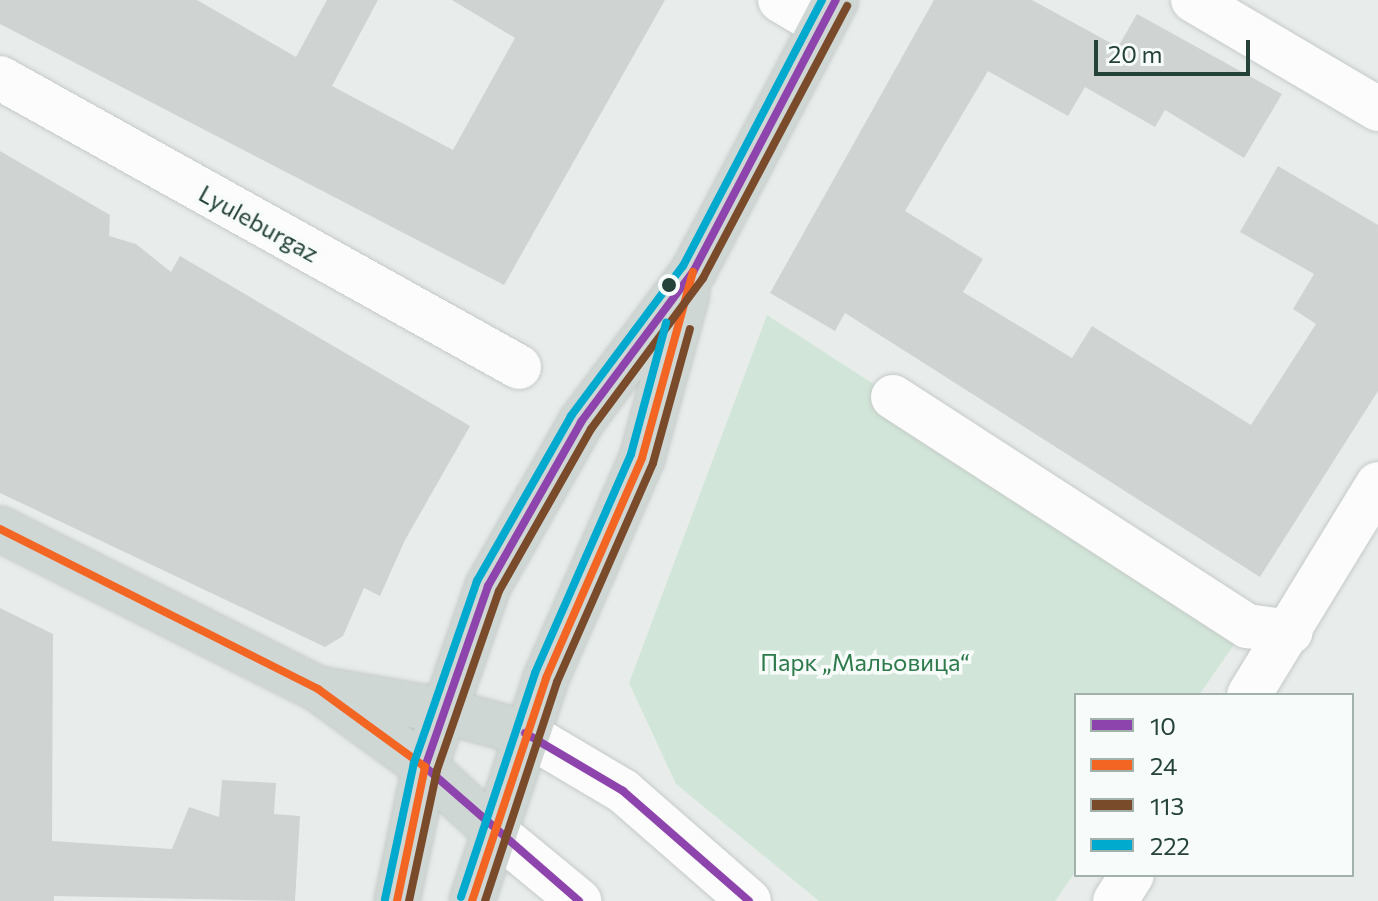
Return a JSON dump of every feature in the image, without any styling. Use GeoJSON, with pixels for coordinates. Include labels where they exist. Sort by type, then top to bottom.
{"type":"FeatureCollection","features":[{"type":"Feature","properties":{"kind":"main road"},"geometry":{"type":"LineString","coordinates":[[397,901],[425,767],[488,586],[581,422],[693,272],[829,12]]}},
{"type":"Feature","properties":{"kind":"main road"},"geometry":{"type":"LineString","coordinates":[[472,901],[525,733],[642,458],[693,272]]}},
{"type":"Feature","properties":{"kind":"main road"},"geometry":{"type":"LineString","coordinates":[[0,529],[318,689],[425,767],[493,830]]}},
{"type":"Feature","properties":{"kind":"main road"},"geometry":{"type":"LineString","coordinates":[[318,689],[445,711],[525,733]]}},
{"type":"Feature","properties":{"kind":"street"},"geometry":{"type":"LineString","coordinates":[[780,0],[829,12]]}},
{"type":"Feature","properties":{"kind":"street"},"geometry":{"type":"LineString","coordinates":[[1193,0],[1378,109]]}},
{"type":"Feature","properties":{"kind":"street","name":"Lyuleburgaz"},"geometry":{"type":"LineString","coordinates":[[0,78],[519,367]]}},
{"type":"Feature","properties":{"kind":"street"},"geometry":{"type":"LineString","coordinates":[[893,397],[1247,626],[1291,632]]}},
{"type":"Feature","properties":{"kind":"street"},"geometry":{"type":"LineString","coordinates":[[1250,693],[1291,632],[1378,484]]}},
{"type":"Feature","properties":{"kind":"street"},"geometry":{"type":"LineString","coordinates":[[525,733],[623,791],[749,901]]}},
{"type":"Feature","properties":{"kind":"street"},"geometry":{"type":"LineString","coordinates":[[493,830],[579,901]]}},
{"type":"Feature","properties":{"kind":"street"},"geometry":{"type":"LineString","coordinates":[[1115,901],[1131,877]]}},
{"type":"Feature","properties":{"kind":"green space","name":"Парк „Мальовица“"},"geometry":{"type":"Polygon","coordinates":[[[767,315],[1247,626],[1200,693],[1074,693],[1074,874],[1055,901],[819,901],[676,784],[629,683],[767,315]]]}},
{"type":"Feature","properties":{"kind":"building"},"geometry":{"type":"Polygon","coordinates":[[[0,0],[197,0],[296,57],[327,0],[378,0],[332,86],[453,150],[515,38],[452,0],[665,0],[504,285],[0,24],[0,0]]]}},
{"type":"Feature","properties":{"kind":"building"},"geometry":{"type":"Polygon","coordinates":[[[934,0],[1032,0],[1118,47],[1137,14],[1282,94],[1244,158],[1165,110],[1155,127],[1085,87],[1068,116],[988,71],[905,211],[983,259],[963,292],[1072,358],[1092,326],[1251,425],[1316,324],[1293,309],[1314,274],[1240,232],[1278,166],[1378,225],[1378,391],[1260,577],[845,313],[835,331],[770,293],[934,0]]]}},
{"type":"Feature","properties":{"kind":"building"},"geometry":{"type":"Polygon","coordinates":[[[0,151],[110,215],[109,236],[136,244],[171,272],[180,256],[470,426],[405,540],[380,596],[364,588],[343,636],[325,647],[0,493],[0,151]]]}},
{"type":"Feature","properties":{"kind":"building"},"geometry":{"type":"Polygon","coordinates":[[[0,608],[53,634],[52,841],[172,849],[189,807],[219,817],[222,780],[276,783],[274,814],[300,816],[295,901],[54,896],[54,901],[0,901],[0,608]]]}},
{"type":"Feature","properties":{"kind":"transit line","name":"222"},"geometry":{"type":"LineString","coordinates":[[385,899],[414,763],[477,581],[571,416],[683,266],[822,0]]}},
{"type":"Feature","properties":{"kind":"transit line","name":"10"},"geometry":{"type":"LineString","coordinates":[[425,767],[488,586],[581,422],[693,272],[836,0]]}},
{"type":"Feature","properties":{"kind":"transit line","name":"113"},"geometry":{"type":"LineString","coordinates":[[409,901],[437,770],[499,591],[591,429],[703,278],[847,6]]}},
{"type":"Feature","properties":{"kind":"transit line","name":"24"},"geometry":{"type":"LineString","coordinates":[[472,901],[546,678],[642,458],[693,272]]}},
{"type":"Feature","properties":{"kind":"transit line","name":"222"},"geometry":{"type":"LineString","coordinates":[[461,897],[535,673],[631,454],[666,323]]}},
{"type":"Feature","properties":{"kind":"transit line","name":"113"},"geometry":{"type":"LineString","coordinates":[[485,901],[557,682],[653,463],[690,329]]}},
{"type":"Feature","properties":{"kind":"transit line","name":"24"},"geometry":{"type":"LineString","coordinates":[[0,529],[318,689],[425,767]]}},
{"type":"Feature","properties":{"kind":"transit line","name":"10"},"geometry":{"type":"LineString","coordinates":[[525,733],[623,791],[749,901]]}},
{"type":"Feature","properties":{"kind":"transit line","name":"10"},"geometry":{"type":"LineString","coordinates":[[425,767],[579,901]]}},
{"type":"Feature","properties":{"kind":"transit line","name":"24"},"geometry":{"type":"LineString","coordinates":[[397,901],[425,767]]}}]}
